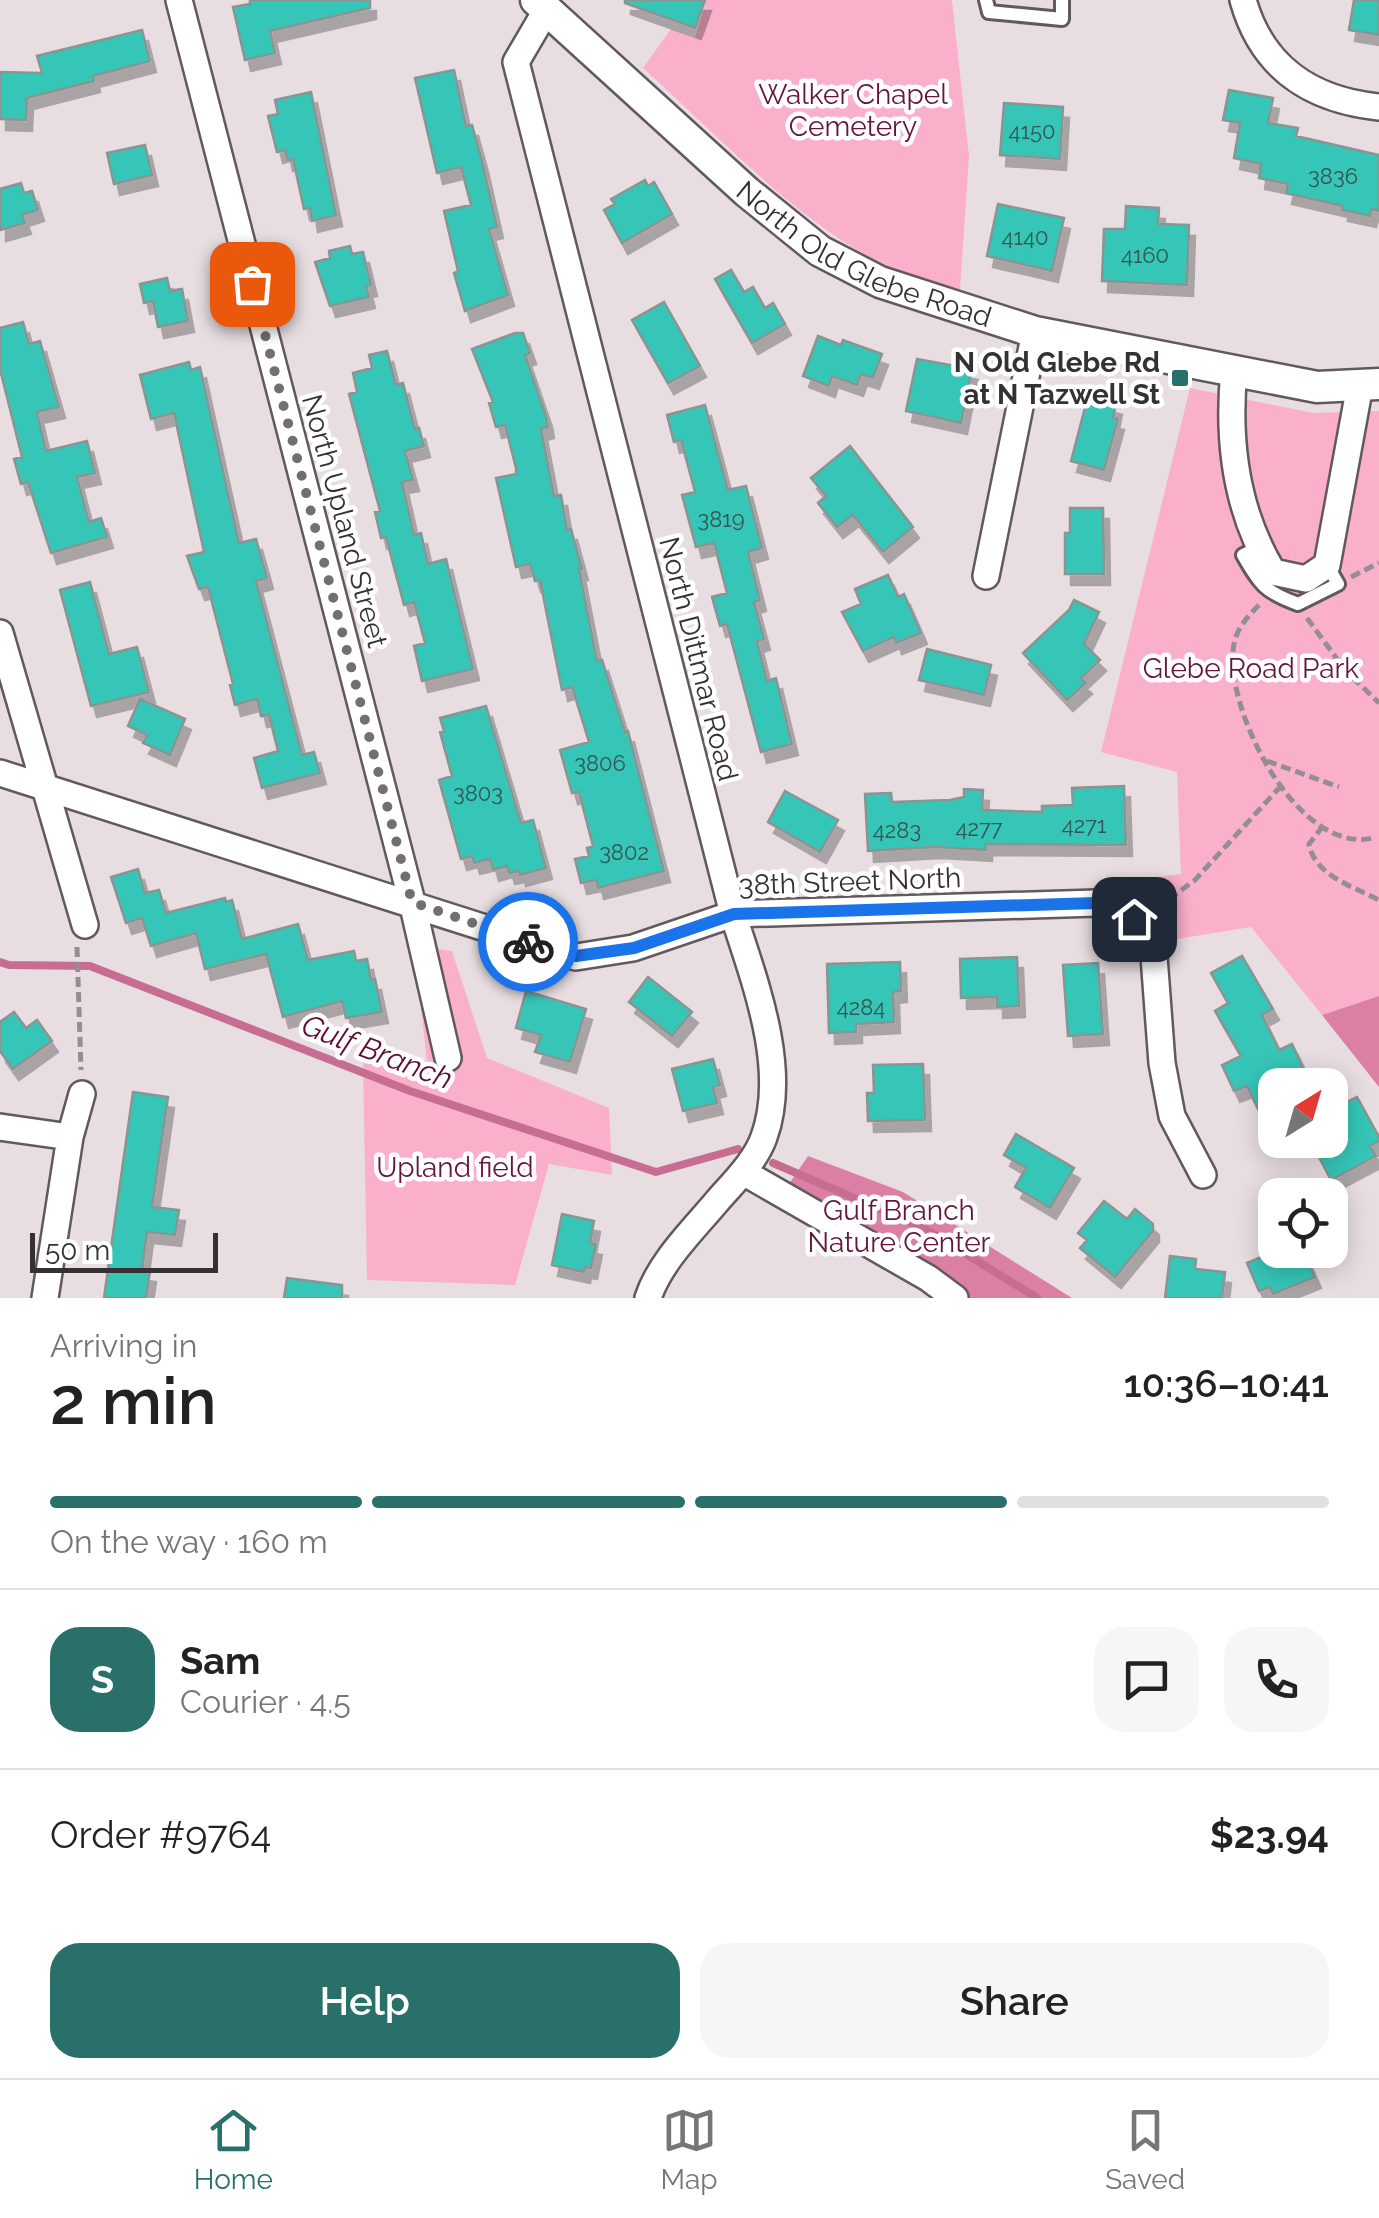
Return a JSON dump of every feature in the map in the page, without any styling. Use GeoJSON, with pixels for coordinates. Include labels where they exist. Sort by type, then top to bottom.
{"type":"FeatureCollection","features":[{"type":"Feature","properties":{"kind":"street","name":"North Upland Street"},"geometry":{"type":"LineString","coordinates":[[178,0],[412,902],[448,1058]]}},
{"type":"Feature","properties":{"kind":"street"},"geometry":{"type":"LineString","coordinates":[[1243,0],[1259,40],[1295,79],[1325,96],[1379,107]]}},
{"type":"Feature","properties":{"kind":"street","name":"North Old Glebe Road"},"geometry":{"type":"LineString","coordinates":[[542,5],[746,192],[820,251],[880,282],[1036,332],[1317,387],[1370,385]]}},
{"type":"Feature","properties":{"kind":"street","name":"North Dittmar Road"},"geometry":{"type":"LineString","coordinates":[[542,5],[516,62],[734,914],[763,1008],[774,1085],[764,1138],[743,1172],[681,1244],[648,1298]]}},
{"type":"Feature","properties":{"kind":"street"},"geometry":{"type":"LineString","coordinates":[[986,576],[1036,332]]}},
{"type":"Feature","properties":{"kind":"street"},"geometry":{"type":"LineString","coordinates":[[1234,370],[1234,453],[1245,516],[1258,548],[1274,572],[1306,579],[1332,574],[1370,385]]}},
{"type":"Feature","properties":{"kind":"street"},"geometry":{"type":"LineString","coordinates":[[0,633],[45,788],[81,936]]}},
{"type":"Feature","properties":{"kind":"street","name":"38th Street North"},"geometry":{"type":"LineString","coordinates":[[0,773],[576,956],[634,948],[734,914],[1096,903],[1134,919],[1153,943],[1162,1063],[1172,1116],[1204,1175]]}},
{"type":"Feature","properties":{"kind":"street"},"geometry":{"type":"LineString","coordinates":[[45,1298],[70,1137],[82,1094]]}},
{"type":"Feature","properties":{"kind":"street"},"geometry":{"type":"LineString","coordinates":[[0,1127],[70,1137]]}},
{"type":"Feature","properties":{"kind":"street"},"geometry":{"type":"LineString","coordinates":[[743,1172],[928,1278],[955,1298]]}},
{"type":"Feature","properties":{"kind":"lane"},"geometry":{"type":"LineString","coordinates":[[986,0],[988,12],[1062,19],[1062,0]]}},
{"type":"Feature","properties":{"kind":"lane"},"geometry":{"type":"LineString","coordinates":[[1258,548],[1243,555],[1259,584],[1271,594],[1298,604],[1332,574]]}},
{"type":"Feature","properties":{"kind":"path"},"geometry":{"type":"LineString","coordinates":[[1332,574],[1379,563]]}},
{"type":"Feature","properties":{"kind":"path"},"geometry":{"type":"LineString","coordinates":[[1271,594],[1244,620],[1234,644],[1235,682],[1253,738],[1279,788],[1297,808],[1345,837],[1373,838]]}},
{"type":"Feature","properties":{"kind":"path"},"geometry":{"type":"LineString","coordinates":[[1298,604],[1344,670],[1379,704]]}},
{"type":"Feature","properties":{"kind":"path"},"geometry":{"type":"LineString","coordinates":[[1264,760],[1339,788]]}},
{"type":"Feature","properties":{"kind":"path"},"geometry":{"type":"LineString","coordinates":[[1168,903],[1196,880],[1279,788]]}},
{"type":"Feature","properties":{"kind":"path"},"geometry":{"type":"LineString","coordinates":[[1324,825],[1309,844],[1310,853],[1323,869],[1379,900]]}},
{"type":"Feature","properties":{"kind":"path"},"geometry":{"type":"LineString","coordinates":[[81,936],[78,972],[82,1094]]}},
{"type":"Feature","properties":{"kind":"green space","name":"Walker Chapel Cemetery"},"geometry":{"type":"Polygon","coordinates":[[[706,0],[952,0],[969,156],[960,289],[888,266],[836,237],[778,192],[643,68],[671,29],[695,38],[706,0]]]}},
{"type":"Feature","properties":{"kind":"green space","name":"Glebe Road Park"},"geometry":{"type":"Polygon","coordinates":[[[1190,388],[1313,413],[1379,411],[1379,996],[1322,1015],[1251,927],[1153,943],[1134,919],[1132,880],[1181,874],[1177,772],[1101,752],[1190,388]]]}},
{"type":"Feature","properties":{"kind":"green space","name":"Upland field"},"geometry":{"type":"Polygon","coordinates":[[[414,946],[452,951],[487,1058],[609,1108],[612,1175],[549,1164],[515,1285],[367,1280],[363,1061],[429,1079],[414,946]]]}},
{"type":"Feature","properties":{"kind":"green space"},"geometry":{"type":"Polygon","coordinates":[[[1379,996],[1379,1087],[1322,1015],[1379,996]]]}},
{"type":"Feature","properties":{"kind":"green space","name":"Gulf Branch Nature Center"},"geometry":{"type":"Polygon","coordinates":[[[808,1156],[903,1192],[1072,1298],[955,1298],[782,1194],[808,1156]]]}},
{"type":"Feature","properties":{"kind":"building"},"geometry":{"type":"Polygon","coordinates":[[[250,0],[370,0],[370,8],[270,31],[275,53],[245,60],[233,7],[250,4],[250,0]]]}},
{"type":"Feature","properties":{"kind":"building"},"geometry":{"type":"Polygon","coordinates":[[[625,0],[705,0],[695,28],[625,0]]]}},
{"type":"Feature","properties":{"kind":"building"},"geometry":{"type":"Polygon","coordinates":[[[1354,0],[1379,0],[1379,35],[1349,30],[1354,0]]]}},
{"type":"Feature","properties":{"kind":"building"},"geometry":{"type":"Polygon","coordinates":[[[142,30],[150,61],[93,76],[94,81],[27,98],[26,120],[0,119],[0,72],[42,73],[37,56],[142,30]]]}},
{"type":"Feature","properties":{"kind":"building"},"geometry":{"type":"Polygon","coordinates":[[[454,70],[466,126],[472,125],[482,161],[497,227],[489,229],[508,295],[465,311],[444,211],[471,205],[461,167],[437,173],[415,78],[454,70]]]}},
{"type":"Feature","properties":{"kind":"building"},"geometry":{"type":"Polygon","coordinates":[[[1229,90],[1273,98],[1268,123],[1298,128],[1296,136],[1379,155],[1379,211],[1372,209],[1370,216],[1286,193],[1288,184],[1259,178],[1261,164],[1234,158],[1240,123],[1223,120],[1229,90]]]}},
{"type":"Feature","properties":{"kind":"building"},"geometry":{"type":"Polygon","coordinates":[[[311,92],[336,215],[312,221],[310,208],[304,209],[293,159],[287,160],[285,150],[277,152],[268,116],[278,114],[275,100],[311,92]]]}},
{"type":"Feature","properties":{"kind":"building"},"geometry":{"type":"Polygon","coordinates":[[[1004,103],[1063,107],[1060,159],[1000,155],[1004,103]]]}},
{"type":"Feature","properties":{"kind":"building"},"geometry":{"type":"Polygon","coordinates":[[[145,145],[152,175],[114,184],[107,153],[145,145]]]}},
{"type":"Feature","properties":{"kind":"building"},"geometry":{"type":"Polygon","coordinates":[[[645,180],[648,186],[654,182],[672,214],[622,243],[604,210],[615,204],[611,199],[645,180]]]}},
{"type":"Feature","properties":{"kind":"building"},"geometry":{"type":"Polygon","coordinates":[[[21,183],[24,193],[32,191],[38,210],[22,215],[25,223],[0,230],[0,189],[21,183]]]}},
{"type":"Feature","properties":{"kind":"building"},"geometry":{"type":"Polygon","coordinates":[[[998,204],[1064,218],[1052,271],[987,256],[998,204]]]}},
{"type":"Feature","properties":{"kind":"building"},"geometry":{"type":"Polygon","coordinates":[[[1126,206],[1159,208],[1158,224],[1189,225],[1187,285],[1102,281],[1104,229],[1125,229],[1126,206]]]}},
{"type":"Feature","properties":{"kind":"building"},"geometry":{"type":"Polygon","coordinates":[[[350,246],[352,254],[363,252],[371,285],[366,286],[369,297],[330,306],[315,262],[330,258],[329,251],[350,246]]]}},
{"type":"Feature","properties":{"kind":"building"},"geometry":{"type":"Polygon","coordinates":[[[731,270],[744,292],[753,287],[765,308],[773,303],[785,324],[752,343],[715,279],[731,270]]]}},
{"type":"Feature","properties":{"kind":"building"},"geometry":{"type":"Polygon","coordinates":[[[167,278],[170,291],[182,289],[188,321],[158,327],[153,301],[144,303],[140,284],[167,278]]]}},
{"type":"Feature","properties":{"kind":"building"},"geometry":{"type":"Polygon","coordinates":[[[664,302],[700,366],[668,383],[632,320],[664,302]]]}},
{"type":"Feature","properties":{"kind":"building"},"geometry":{"type":"Polygon","coordinates":[[[23,322],[29,344],[40,341],[59,407],[37,412],[46,451],[87,441],[95,473],[77,477],[89,522],[101,518],[107,537],[51,553],[28,482],[21,484],[14,459],[22,457],[0,369],[0,328],[23,322]]]}},
{"type":"Feature","properties":{"kind":"building"},"geometry":{"type":"Polygon","coordinates":[[[523,333],[530,353],[525,355],[548,427],[541,429],[554,496],[561,495],[567,530],[571,529],[582,569],[597,661],[602,660],[625,732],[628,731],[664,871],[598,888],[596,880],[581,883],[575,859],[589,856],[587,848],[593,846],[579,792],[572,793],[560,750],[589,742],[572,687],[562,690],[540,580],[535,581],[530,564],[516,567],[496,478],[516,474],[516,468],[505,425],[496,427],[489,403],[493,402],[472,349],[523,333]]]}},
{"type":"Feature","properties":{"kind":"building"},"geometry":{"type":"Polygon","coordinates":[[[818,336],[882,354],[873,378],[861,374],[857,385],[832,376],[829,386],[803,376],[818,336]]]}},
{"type":"Feature","properties":{"kind":"building"},"geometry":{"type":"Polygon","coordinates":[[[387,351],[396,385],[403,383],[415,429],[419,428],[424,446],[405,451],[413,480],[402,482],[414,535],[421,533],[428,564],[446,559],[473,669],[422,681],[414,646],[425,643],[414,602],[404,605],[386,537],[381,538],[375,512],[380,511],[349,394],[357,392],[353,373],[372,368],[369,355],[387,351]]]}},
{"type":"Feature","properties":{"kind":"building"},"geometry":{"type":"Polygon","coordinates":[[[917,359],[972,369],[961,423],[906,411],[917,359]]]}},
{"type":"Feature","properties":{"kind":"building"},"geometry":{"type":"Polygon","coordinates":[[[189,362],[191,370],[200,367],[239,543],[256,539],[267,578],[256,581],[302,755],[314,752],[320,773],[262,788],[254,758],[278,751],[269,715],[261,716],[257,699],[235,705],[208,587],[199,589],[187,556],[204,552],[174,413],[151,419],[140,375],[189,362]]]}},
{"type":"Feature","properties":{"kind":"building"},"geometry":{"type":"Polygon","coordinates":[[[1088,396],[1116,404],[1113,418],[1118,419],[1104,470],[1071,461],[1088,396]]]}},
{"type":"Feature","properties":{"kind":"building"},"geometry":{"type":"Polygon","coordinates":[[[705,405],[728,490],[746,486],[762,548],[748,552],[760,600],[754,602],[764,639],[757,641],[767,681],[776,678],[792,744],[761,752],[727,624],[720,626],[712,597],[727,593],[714,543],[696,547],[682,495],[695,492],[681,440],[674,442],[667,415],[705,405]]]}},
{"type":"Feature","properties":{"kind":"building"},"geometry":{"type":"Polygon","coordinates":[[[850,446],[913,527],[883,552],[853,515],[837,527],[818,503],[826,496],[811,478],[850,446]]]}},
{"type":"Feature","properties":{"kind":"building"},"geometry":{"type":"Polygon","coordinates":[[[1070,508],[1103,508],[1104,574],[1065,574],[1065,533],[1070,533],[1070,508]]]}},
{"type":"Feature","properties":{"kind":"building"},"geometry":{"type":"Polygon","coordinates":[[[888,575],[898,597],[904,594],[921,633],[896,643],[894,637],[863,651],[842,612],[861,604],[855,589],[888,575]]]}},
{"type":"Feature","properties":{"kind":"building"},"geometry":{"type":"Polygon","coordinates":[[[90,582],[109,654],[137,647],[149,692],[91,706],[60,590],[90,582]]]}},
{"type":"Feature","properties":{"kind":"building"},"geometry":{"type":"Polygon","coordinates":[[[1074,600],[1099,612],[1084,644],[1100,660],[1081,678],[1086,683],[1067,700],[1023,653],[1069,610],[1074,600]]]}},
{"type":"Feature","properties":{"kind":"building"},"geometry":{"type":"Polygon","coordinates":[[[927,649],[991,665],[984,695],[919,680],[927,649]]]}},
{"type":"Feature","properties":{"kind":"building"},"geometry":{"type":"Polygon","coordinates":[[[140,699],[185,719],[170,755],[143,743],[147,735],[128,726],[140,699]]]}},
{"type":"Feature","properties":{"kind":"building"},"geometry":{"type":"Polygon","coordinates":[[[486,706],[521,823],[533,820],[546,868],[520,875],[519,871],[509,873],[507,866],[493,870],[490,859],[474,863],[472,856],[461,859],[439,780],[452,776],[440,718],[486,706]]]}},
{"type":"Feature","properties":{"kind":"building"},"geometry":{"type":"Polygon","coordinates":[[[1124,786],[1126,845],[986,844],[986,850],[935,847],[868,851],[865,794],[891,793],[892,802],[950,800],[964,797],[964,789],[983,790],[982,810],[1042,812],[1042,806],[1073,805],[1072,788],[1124,786]]]}},
{"type":"Feature","properties":{"kind":"building"},"geometry":{"type":"Polygon","coordinates":[[[785,791],[838,820],[820,852],[768,822],[785,791]]]}},
{"type":"Feature","properties":{"kind":"building"},"geometry":{"type":"Polygon","coordinates":[[[138,869],[145,893],[159,890],[166,913],[225,898],[226,902],[232,900],[242,939],[298,924],[308,960],[354,951],[356,961],[367,959],[382,1012],[346,1018],[342,1001],[283,1017],[266,954],[205,969],[196,933],[151,946],[142,918],[126,923],[111,877],[138,869]]]}},
{"type":"Feature","properties":{"kind":"building"},"geometry":{"type":"Polygon","coordinates":[[[1242,956],[1273,1009],[1262,1015],[1279,1050],[1292,1044],[1303,1068],[1258,1068],[1258,1109],[1247,1086],[1234,1091],[1222,1065],[1241,1056],[1215,1011],[1228,1003],[1211,973],[1242,956]]]}},
{"type":"Feature","properties":{"kind":"building"},"geometry":{"type":"Polygon","coordinates":[[[1017,957],[1019,1006],[997,1007],[997,997],[961,998],[960,959],[1017,957]]]}},
{"type":"Feature","properties":{"kind":"building"},"geometry":{"type":"Polygon","coordinates":[[[900,962],[901,991],[893,992],[894,1022],[856,1024],[856,1032],[829,1033],[827,964],[900,962]]]}},
{"type":"Feature","properties":{"kind":"building"},"geometry":{"type":"Polygon","coordinates":[[[1098,963],[1103,1034],[1068,1036],[1063,965],[1098,963]]]}},
{"type":"Feature","properties":{"kind":"building"},"geometry":{"type":"Polygon","coordinates":[[[648,977],[692,1012],[672,1036],[629,1002],[648,977]]]}},
{"type":"Feature","properties":{"kind":"building"},"geometry":{"type":"Polygon","coordinates":[[[526,991],[586,1009],[570,1062],[535,1052],[541,1035],[516,1028],[526,991]]]}},
{"type":"Feature","properties":{"kind":"building"},"geometry":{"type":"Polygon","coordinates":[[[14,1012],[26,1028],[37,1020],[52,1041],[13,1069],[0,1051],[0,1022],[14,1012]]]}},
{"type":"Feature","properties":{"kind":"building"},"geometry":{"type":"Polygon","coordinates":[[[713,1059],[720,1085],[713,1087],[717,1103],[683,1111],[672,1069],[713,1059]]]}},
{"type":"Feature","properties":{"kind":"building"},"geometry":{"type":"Polygon","coordinates":[[[923,1064],[925,1120],[868,1121],[867,1093],[874,1093],[873,1065],[923,1064]]]}},
{"type":"Feature","properties":{"kind":"building"},"geometry":{"type":"Polygon","coordinates":[[[133,1092],[168,1097],[152,1207],[179,1210],[175,1235],[147,1232],[142,1270],[150,1271],[146,1298],[104,1298],[133,1092]]]}},
{"type":"Feature","properties":{"kind":"building"},"geometry":{"type":"Polygon","coordinates":[[[1357,1097],[1379,1137],[1370,1146],[1376,1156],[1330,1178],[1319,1158],[1348,1158],[1348,1102],[1357,1097]]]}},
{"type":"Feature","properties":{"kind":"building"},"geometry":{"type":"Polygon","coordinates":[[[1016,1134],[1074,1168],[1050,1208],[1015,1187],[1026,1168],[1004,1155],[1016,1134]]]}},
{"type":"Feature","properties":{"kind":"building"},"geometry":{"type":"Polygon","coordinates":[[[1104,1201],[1127,1219],[1135,1209],[1153,1224],[1153,1231],[1115,1277],[1080,1248],[1087,1240],[1078,1233],[1104,1201]]]}},
{"type":"Feature","properties":{"kind":"building"},"geometry":{"type":"Polygon","coordinates":[[[562,1214],[594,1221],[590,1243],[596,1244],[591,1268],[585,1267],[584,1272],[552,1265],[562,1214]]]}},
{"type":"Feature","properties":{"kind":"building"},"geometry":{"type":"Polygon","coordinates":[[[1170,1256],[1196,1259],[1195,1269],[1225,1272],[1222,1298],[1165,1298],[1170,1256]]]}},
{"type":"Feature","properties":{"kind":"building"},"geometry":{"type":"Polygon","coordinates":[[[1258,1258],[1258,1268],[1311,1268],[1315,1277],[1273,1294],[1270,1287],[1259,1291],[1247,1263],[1258,1258]]]}},
{"type":"Feature","properties":{"kind":"building"},"geometry":{"type":"Polygon","coordinates":[[[287,1278],[342,1285],[342,1298],[284,1298],[287,1278]]]}},
{"type":"Feature","properties":{"kind":"waterway","name":"Gulf Branch"},"geometry":{"type":"LineString","coordinates":[[0,962],[90,966],[410,1091],[656,1172],[738,1149]]}},
{"type":"Feature","properties":{"kind":"waterway","name":"Gulf Branch"},"geometry":{"type":"LineString","coordinates":[[773,1163],[924,1228],[1037,1298]]}},
{"type":"Feature","properties":{"kind":"way so far"},"geometry":{"type":"LineString","coordinates":[[252,284],[412,902],[528,942]]}},
{"type":"Feature","properties":{"kind":"place","name":"N Old Glebe Rd at N Tazwell St"},"geometry":{"type":"Point","coordinates":[1180,378]}},
{"type":"Feature","properties":{"kind":"route"},"geometry":{"type":"LineString","coordinates":[[528,942],[576,956],[634,948],[734,914],[1096,903],[1134,919]]}}]}
